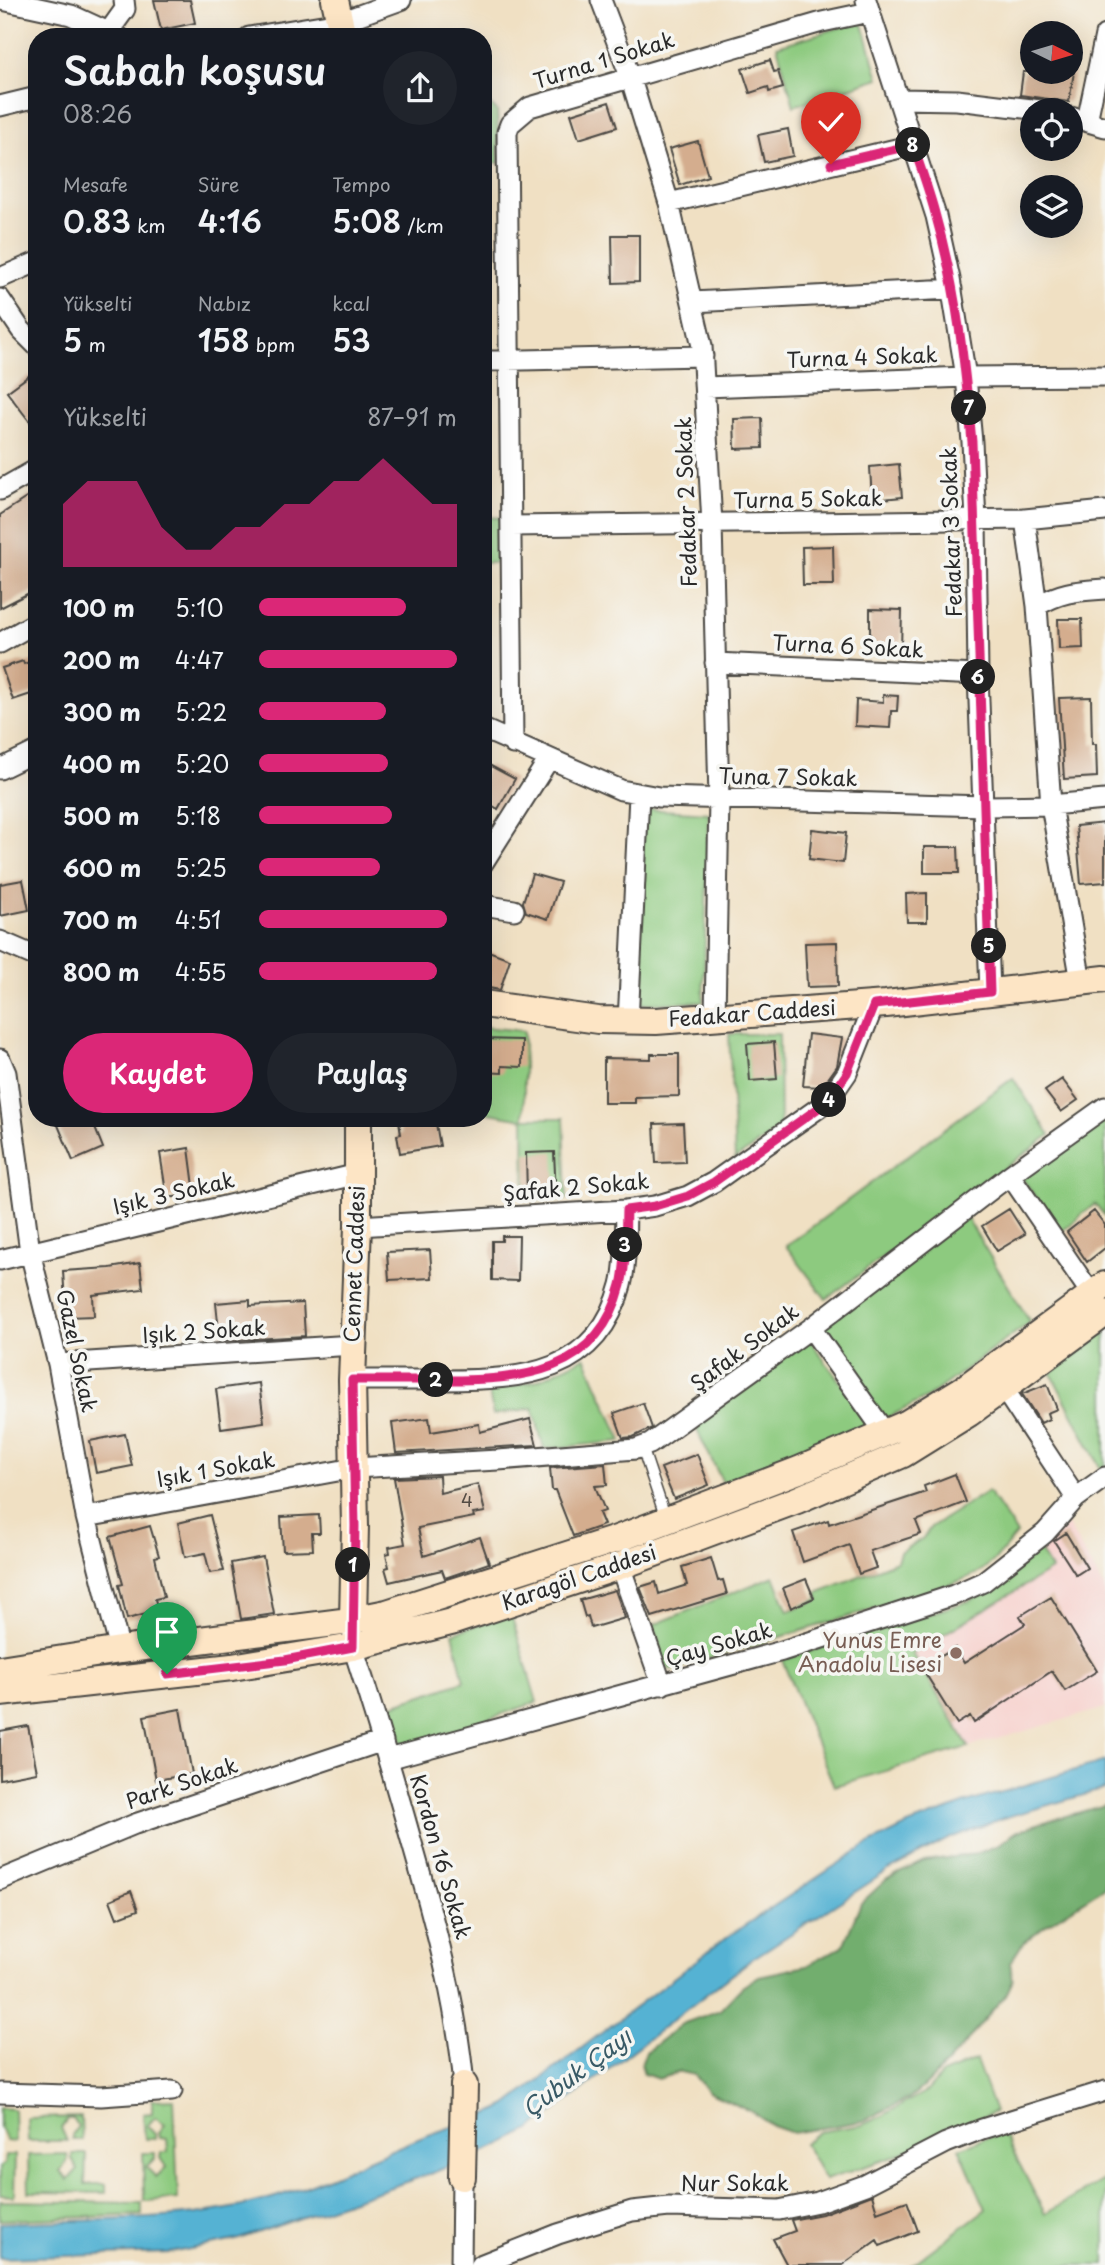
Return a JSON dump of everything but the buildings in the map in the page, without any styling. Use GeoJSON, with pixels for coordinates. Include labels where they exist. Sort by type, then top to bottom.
{"type":"FeatureCollection","features":[{"type":"Feature","properties":{"kind":"main road","name":"Fedakar Caddesi"},"geometry":{"type":"LineString","coordinates":[[492,1005],[628,1022],[874,1005],[1093,981]]}},
{"type":"Feature","properties":{"kind":"main road","name":"Cennet Caddesi"},"geometry":{"type":"LineString","coordinates":[[353,1620],[352,1380],[358,1226],[358,1127]]}},
{"type":"Feature","properties":{"kind":"main road","name":"Karagöl Caddesi"},"geometry":{"type":"LineString","coordinates":[[0,1693],[232,1667],[353,1647],[451,1622],[620,1566],[877,1467],[940,1432],[1004,1389],[1101,1298]]}},
{"type":"Feature","properties":{"kind":"main road"},"geometry":{"type":"LineString","coordinates":[[0,1669],[120,1650],[353,1620],[445,1596],[667,1520],[886,1434],[922,1416],[1101,1298]]}},
{"type":"Feature","properties":{"kind":"main road"},"geometry":{"type":"LineString","coordinates":[[462,2177],[464,2085]]}},
{"type":"Feature","properties":{"kind":"street"},"geometry":{"type":"LineString","coordinates":[[2,0],[71,15],[97,28]]}},
{"type":"Feature","properties":{"kind":"street"},"geometry":{"type":"LineString","coordinates":[[115,28],[125,9],[124,0]]}},
{"type":"Feature","properties":{"kind":"street"},"geometry":{"type":"LineString","coordinates":[[297,28],[339,20],[401,0]]}},
{"type":"Feature","properties":{"kind":"street","name":"Fedakar 2 Sokak"},"geometry":{"type":"LineString","coordinates":[[601,0],[631,76],[668,203],[703,356],[712,524],[719,799],[715,1018]]}},
{"type":"Feature","properties":{"kind":"street","name":"Turna 1 Sokak"},"geometry":{"type":"LineString","coordinates":[[513,744],[507,132],[510,124],[530,107],[822,22],[868,6]]}},
{"type":"Feature","properties":{"kind":"street","name":"Fedakar 3 Sokak"},"geometry":{"type":"LineString","coordinates":[[868,6],[936,216],[952,289],[965,377],[976,520],[978,676],[990,992]]}},
{"type":"Feature","properties":{"kind":"street"},"geometry":{"type":"LineString","coordinates":[[1088,122],[1105,35]]}},
{"type":"Feature","properties":{"kind":"street"},"geometry":{"type":"LineString","coordinates":[[0,106],[28,99]]}},
{"type":"Feature","properties":{"kind":"street"},"geometry":{"type":"LineString","coordinates":[[898,99],[957,100],[1020,108]]}},
{"type":"Feature","properties":{"kind":"street"},"geometry":{"type":"LineString","coordinates":[[668,203],[913,145]]}},
{"type":"Feature","properties":{"kind":"street"},"geometry":{"type":"LineString","coordinates":[[0,278],[28,266]]}},
{"type":"Feature","properties":{"kind":"street"},"geometry":{"type":"LineString","coordinates":[[692,302],[952,289]]}},
{"type":"Feature","properties":{"kind":"street"},"geometry":{"type":"LineString","coordinates":[[0,299],[28,337]]}},
{"type":"Feature","properties":{"kind":"street"},"geometry":{"type":"LineString","coordinates":[[492,361],[703,356]]}},
{"type":"Feature","properties":{"kind":"street","name":"Turna 4 Sokak"},"geometry":{"type":"LineString","coordinates":[[705,387],[965,377],[1105,376]]}},
{"type":"Feature","properties":{"kind":"street"},"geometry":{"type":"LineString","coordinates":[[0,490],[28,474]]}},
{"type":"Feature","properties":{"kind":"street","name":"Turna 5 Sokak"},"geometry":{"type":"LineString","coordinates":[[511,526],[1025,519],[1105,510]]}},
{"type":"Feature","properties":{"kind":"street"},"geometry":{"type":"LineString","coordinates":[[1025,519],[1037,606],[1051,805],[1093,981]]}},
{"type":"Feature","properties":{"kind":"street"},"geometry":{"type":"LineString","coordinates":[[1037,606],[1054,595],[1105,589]]}},
{"type":"Feature","properties":{"kind":"street"},"geometry":{"type":"LineString","coordinates":[[0,643],[28,627]]}},
{"type":"Feature","properties":{"kind":"street","name":"Turna 6 Sokak"},"geometry":{"type":"LineString","coordinates":[[715,663],[978,676]]}},
{"type":"Feature","properties":{"kind":"street","name":"Tuna 7 Sokak"},"geometry":{"type":"LineString","coordinates":[[492,734],[639,795],[985,806],[1051,805],[1105,800]]}},
{"type":"Feature","properties":{"kind":"street"},"geometry":{"type":"LineString","coordinates":[[0,769],[28,755]]}},
{"type":"Feature","properties":{"kind":"street"},"geometry":{"type":"LineString","coordinates":[[492,849],[549,759]]}},
{"type":"Feature","properties":{"kind":"street"},"geometry":{"type":"LineString","coordinates":[[628,1022],[639,795]]}},
{"type":"Feature","properties":{"kind":"street"},"geometry":{"type":"LineString","coordinates":[[492,906],[514,910]]}},
{"type":"Feature","properties":{"kind":"street"},"geometry":{"type":"LineString","coordinates":[[0,941],[28,953]]}},
{"type":"Feature","properties":{"kind":"street","name":"Şafak 2 Sokak"},"geometry":{"type":"LineString","coordinates":[[358,1226],[626,1210],[688,1196],[714,1182],[827,1102],[847,1073],[874,1005]]}},
{"type":"Feature","properties":{"kind":"street","name":"Gazel Sokak"},"geometry":{"type":"LineString","coordinates":[[2,1069],[30,1252],[58,1364],[86,1517],[120,1650]]}},
{"type":"Feature","properties":{"kind":"street","name":"Şafak Sokak"},"geometry":{"type":"LineString","coordinates":[[354,1468],[498,1460],[642,1447],[663,1437],[811,1328],[1010,1175],[1105,1107]]}},
{"type":"Feature","properties":{"kind":"street","name":"Işık 3 Sokak"},"geometry":{"type":"LineString","coordinates":[[0,1260],[358,1174]]}},
{"type":"Feature","properties":{"kind":"street"},"geometry":{"type":"LineString","coordinates":[[1010,1175],[1101,1298]]}},
{"type":"Feature","properties":{"kind":"street"},"geometry":{"type":"LineString","coordinates":[[352,1380],[495,1380],[519,1376],[569,1359],[590,1342],[603,1326],[616,1302],[622,1282],[626,1210]]}},
{"type":"Feature","properties":{"kind":"street"},"geometry":{"type":"LineString","coordinates":[[811,1328],[886,1434]]}},
{"type":"Feature","properties":{"kind":"street","name":"Işık 2 Sokak"},"geometry":{"type":"LineString","coordinates":[[58,1364],[353,1345]]}},
{"type":"Feature","properties":{"kind":"street"},"geometry":{"type":"LineString","coordinates":[[1004,1389],[1076,1498]]}},
{"type":"Feature","properties":{"kind":"street","name":"Işık 1 Sokak"},"geometry":{"type":"LineString","coordinates":[[86,1517],[354,1468]]}},
{"type":"Feature","properties":{"kind":"street","name":"Çay Sokak"},"geometry":{"type":"LineString","coordinates":[[386,1750],[662,1685],[890,1618],[971,1588],[984,1582],[1045,1533],[1076,1498],[1105,1477]]}},
{"type":"Feature","properties":{"kind":"street"},"geometry":{"type":"LineString","coordinates":[[620,1566],[662,1685]]}},
{"type":"Feature","properties":{"kind":"street","name":"Kordon 16 Sokak"},"geometry":{"type":"LineString","coordinates":[[353,1620],[353,1647],[386,1750],[444,1959],[460,2041],[464,2085]]}},
{"type":"Feature","properties":{"kind":"street","name":"Park Sokak"},"geometry":{"type":"LineString","coordinates":[[0,1880],[135,1824],[386,1750]]}},
{"type":"Feature","properties":{"kind":"street"},"geometry":{"type":"LineString","coordinates":[[0,2093],[101,2096],[172,2091]]}},
{"type":"Feature","properties":{"kind":"street","name":"Nur Sokak"},"geometry":{"type":"LineString","coordinates":[[480,2265],[558,2234],[632,2211],[669,2207],[779,2210],[818,2202],[865,2185],[946,2143],[1105,2091]]}},
{"type":"Feature","properties":{"kind":"street"},"geometry":{"type":"LineString","coordinates":[[461,2265],[462,2177]]}},
{"type":"Feature","properties":{"kind":"lane"},"geometry":{"type":"LineString","coordinates":[[642,1447],[667,1520]]}},
{"type":"Feature","properties":{"kind":"shaded area","name":"Yunus Emre Anadolu Lisesi"},"geometry":{"type":"Polygon","coordinates":[[[1068,1525],[1105,1589],[1105,1708],[834,1786],[782,1660],[969,1601],[989,1590],[1068,1525]]]}},
{"type":"Feature","properties":{"kind":"green space"},"geometry":{"type":"Polygon","coordinates":[[[862,21],[879,78],[794,106],[777,46],[862,21]]]}},
{"type":"Feature","properties":{"kind":"green space"},"geometry":{"type":"Polygon","coordinates":[[[492,106],[497,111],[499,163],[492,163],[492,106]]]}},
{"type":"Feature","properties":{"kind":"green space"},"geometry":{"type":"Polygon","coordinates":[[[492,517],[504,518],[503,563],[492,563],[492,517]]]}},
{"type":"Feature","properties":{"kind":"green space"},"geometry":{"type":"Polygon","coordinates":[[[644,809],[709,813],[703,1002],[637,1004],[644,809]]]}},
{"type":"Feature","properties":{"kind":"green space"},"geometry":{"type":"Polygon","coordinates":[[[492,1028],[524,1031],[524,1118],[564,1118],[567,1199],[525,1200],[524,1119],[492,1114],[492,1028]]]}},
{"type":"Feature","properties":{"kind":"green space"},"geometry":{"type":"Polygon","coordinates":[[[729,1034],[779,1034],[780,1129],[735,1159],[729,1034]]]}},
{"type":"Feature","properties":{"kind":"green space"},"geometry":{"type":"Polygon","coordinates":[[[1013,1078],[1050,1135],[826,1299],[786,1246],[1013,1078]]]}},
{"type":"Feature","properties":{"kind":"green space"},"geometry":{"type":"Polygon","coordinates":[[[1105,1117],[1105,1216],[1095,1204],[1060,1233],[1020,1175],[1105,1117]]]}},
{"type":"Feature","properties":{"kind":"green space"},"geometry":{"type":"Polygon","coordinates":[[[965,1215],[1030,1322],[928,1397],[885,1419],[818,1329],[965,1215]]]}},
{"type":"Feature","properties":{"kind":"green space"},"geometry":{"type":"Polygon","coordinates":[[[1105,1331],[1105,1467],[1101,1469],[1051,1373],[1105,1331]]]}},
{"type":"Feature","properties":{"kind":"green space"},"geometry":{"type":"Polygon","coordinates":[[[809,1339],[875,1430],[725,1487],[693,1422],[809,1339]]]}},
{"type":"Feature","properties":{"kind":"green space"},"geometry":{"type":"Polygon","coordinates":[[[585,1357],[622,1441],[544,1449],[533,1408],[493,1415],[489,1392],[538,1380],[585,1357]]]}},
{"type":"Feature","properties":{"kind":"green space"},"geometry":{"type":"Polygon","coordinates":[[[988,1491],[1017,1534],[995,1560],[978,1573],[914,1597],[671,1670],[666,1667],[653,1625],[774,1576],[788,1611],[819,1599],[817,1593],[897,1561],[900,1552],[923,1538],[931,1527],[988,1491]]]}},
{"type":"Feature","properties":{"kind":"green space"},"geometry":{"type":"Polygon","coordinates":[[[1040,1550],[1051,1570],[912,1653],[969,1747],[834,1786],[782,1660],[969,1601],[989,1590],[1040,1550]]]}},
{"type":"Feature","properties":{"kind":"green space"},"geometry":{"type":"Polygon","coordinates":[[[511,1614],[537,1702],[403,1748],[390,1706],[464,1681],[453,1633],[511,1614]]]}},
{"type":"Feature","properties":{"kind":"green space"},"geometry":{"type":"Polygon","coordinates":[[[1105,1805],[1105,1887],[1023,1943],[1010,1963],[1013,1980],[1007,1993],[961,2048],[928,2083],[908,2099],[863,2121],[793,2133],[773,2126],[750,2111],[708,2092],[694,2075],[680,2072],[658,2079],[644,2074],[641,2064],[646,2052],[682,2024],[720,2010],[742,1987],[759,1976],[806,1966],[843,1946],[861,1903],[887,1879],[924,1861],[976,1854],[1037,1824],[1105,1805]]]}},
{"type":"Feature","properties":{"kind":"green space"},"geometry":{"type":"Polygon","coordinates":[[[976,2060],[995,2112],[893,2157],[825,2180],[804,2143],[819,2132],[862,2125],[882,2116],[928,2090],[942,2074],[976,2060]]]}},
{"type":"Feature","properties":{"kind":"green space"},"geometry":{"type":"Polygon","coordinates":[[[174,2099],[178,2199],[144,2201],[143,2153],[155,2153],[155,2158],[146,2167],[156,2177],[166,2167],[160,2158],[161,2152],[168,2152],[167,2139],[160,2138],[159,2133],[165,2124],[155,2117],[147,2126],[155,2134],[155,2139],[145,2139],[143,2114],[152,2113],[152,2100],[174,2099]]]}},
{"type":"Feature","properties":{"kind":"green space"},"geometry":{"type":"Polygon","coordinates":[[[0,2108],[14,2109],[15,2142],[6,2141],[0,2128],[0,2108]]]}},
{"type":"Feature","properties":{"kind":"green space"},"geometry":{"type":"Polygon","coordinates":[[[81,2117],[82,2140],[72,2140],[78,2126],[73,2119],[67,2119],[61,2128],[67,2141],[28,2141],[27,2118],[81,2117]]]}},
{"type":"Feature","properties":{"kind":"green space"},"geometry":{"type":"Polygon","coordinates":[[[1003,2132],[1045,2214],[1105,2179],[1105,2265],[912,2265],[986,2209],[959,2148],[1003,2132]]]}},
{"type":"Feature","properties":{"kind":"green space"},"geometry":{"type":"Polygon","coordinates":[[[67,2154],[68,2160],[60,2171],[68,2180],[78,2169],[72,2154],[86,2154],[85,2184],[106,2184],[106,2193],[29,2192],[28,2155],[67,2154]]]}},
{"type":"Feature","properties":{"kind":"green space"},"geometry":{"type":"Polygon","coordinates":[[[5,2155],[15,2155],[14,2196],[0,2195],[0,2167],[4,2164],[5,2155]]]}},
{"type":"Feature","properties":{"kind":"green space"},"geometry":{"type":"Polygon","coordinates":[[[0,2201],[142,2203],[142,2215],[0,2220],[0,2201]]]}},
{"type":"Feature","properties":{"kind":"water","name":"Çubuk Çayı"},"geometry":{"type":"Polygon","coordinates":[[[1105,1761],[1105,1789],[1003,1818],[948,1839],[889,1870],[752,1959],[530,2130],[495,2147],[435,2172],[236,2240],[170,2253],[0,2258],[0,2223],[168,2217],[234,2208],[304,2187],[418,2139],[496,2110],[507,2105],[727,1937],[865,1846],[908,1825],[966,1803],[1105,1761]]]}},
{"type":"Feature","properties":{"kind":"place","name":"Yunus Emre Anadolu Lisesi"},"geometry":{"type":"Point","coordinates":[956,1653]}},
{"type":"Feature","properties":{"kind":"route"},"geometry":{"type":"LineString","coordinates":[[167,1674],[285,1660],[353,1647],[355,1526],[352,1380],[495,1380],[519,1376],[569,1359],[590,1342],[603,1326],[616,1302],[622,1282],[626,1210],[670,1203],[688,1196],[714,1182],[827,1102],[847,1073],[874,1005],[990,992],[972,442],[950,279],[936,216],[913,145],[831,164]]}}]}
